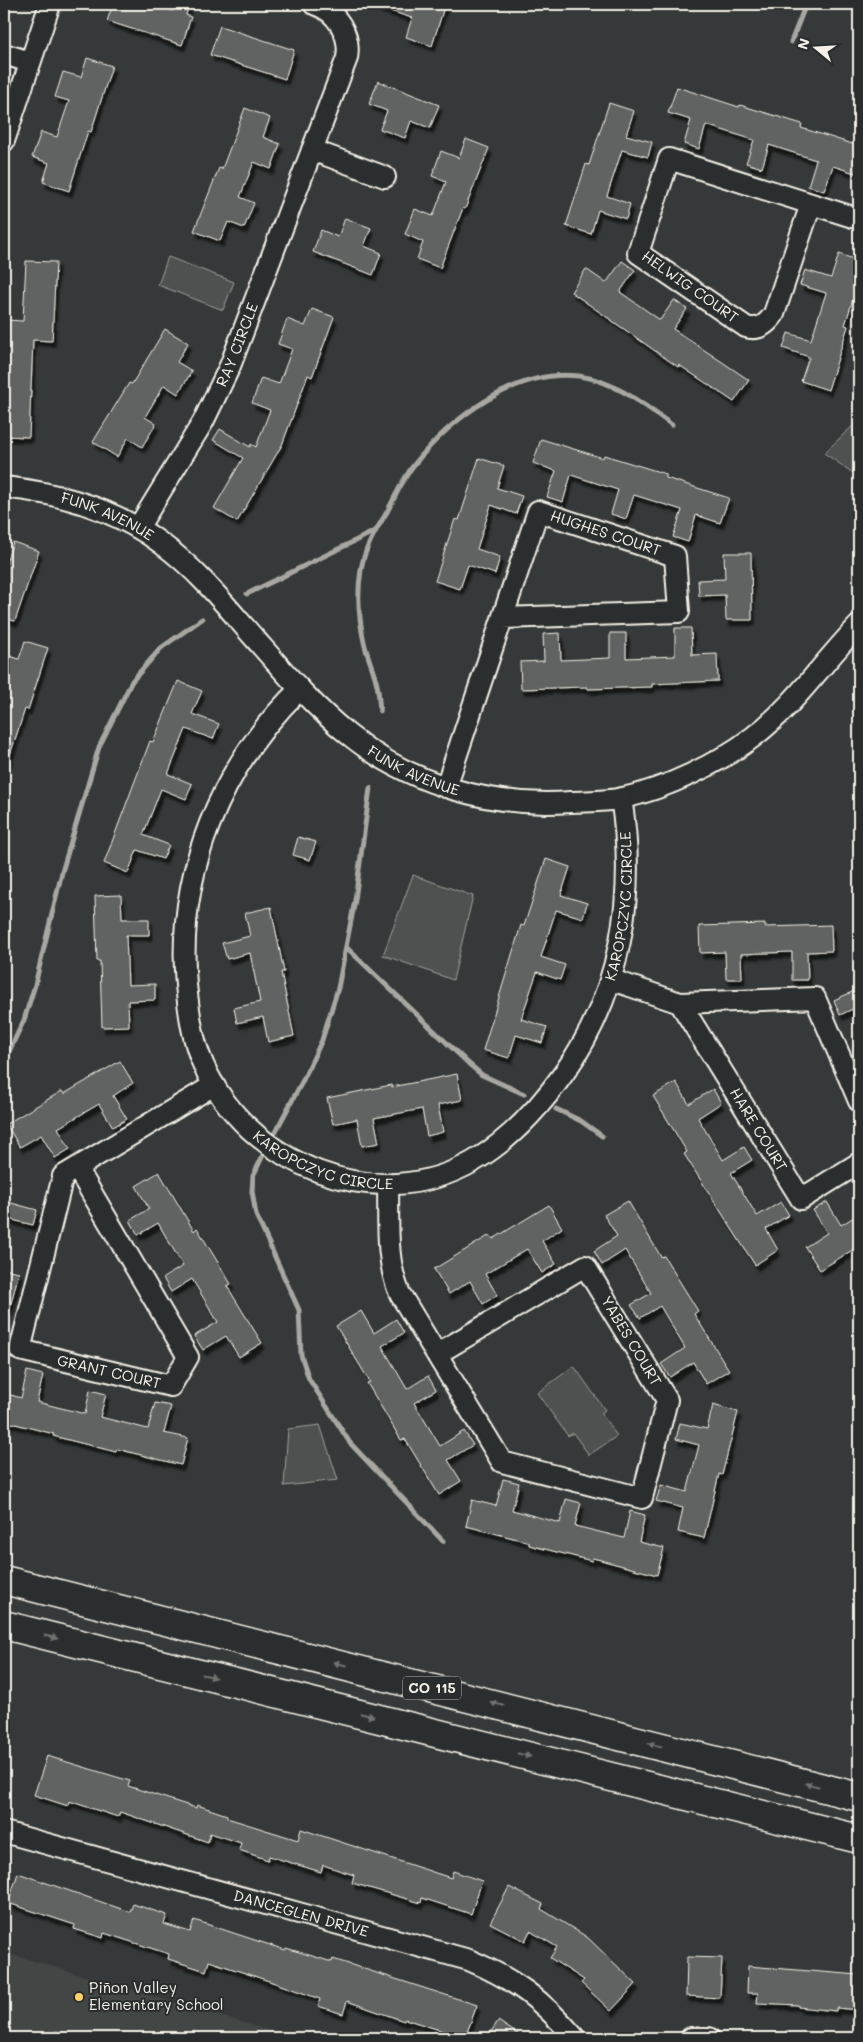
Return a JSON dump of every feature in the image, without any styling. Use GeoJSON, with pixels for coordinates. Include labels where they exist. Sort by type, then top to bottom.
{"type":"FeatureCollection","features":[{"type":"Feature","properties":{"kind":"highway","name":"CO 115"},"geometry":{"type":"LineString","coordinates":[[4,1580],[859,1797]]}},
{"type":"Feature","properties":{"kind":"highway"},"geometry":{"type":"LineString","coordinates":[[4,1625],[859,1839]]}},
{"type":"Feature","properties":{"kind":"street"},"geometry":{"type":"LineString","coordinates":[[4,141],[50,4]]}},
{"type":"Feature","properties":{"kind":"street","name":"RAY CIRCLE"},"geometry":{"type":"LineString","coordinates":[[138,528],[203,422],[230,366],[347,58],[348,42],[338,21],[329,12],[314,4]]}},
{"type":"Feature","properties":{"kind":"street"},"geometry":{"type":"LineString","coordinates":[[4,54],[30,62]]}},
{"type":"Feature","properties":{"kind":"street"},"geometry":{"type":"LineString","coordinates":[[312,150],[384,177]]}},
{"type":"Feature","properties":{"kind":"street","name":"HELWIG COURT"},"geometry":{"type":"LineString","coordinates":[[810,204],[774,314],[764,326],[757,328],[746,327],[638,253],[669,159],[859,219]]}},
{"type":"Feature","properties":{"kind":"street","name":"FUNK AVENUE"},"geometry":{"type":"LineString","coordinates":[[4,487],[57,496],[113,515],[161,542],[194,570],[300,689],[332,720],[362,745],[409,772],[446,788],[473,795],[525,802],[556,803],[621,798],[650,790],[710,764],[753,737],[781,713],[859,625]]}},
{"type":"Feature","properties":{"kind":"street","name":"HUGHES COURT"},"geometry":{"type":"LineString","coordinates":[[446,788],[538,511],[676,556],[679,612],[503,618]]}},
{"type":"Feature","properties":{"kind":"street","name":"KAROPCZYC CIRCLE"},"geometry":{"type":"LineString","coordinates":[[300,689],[257,738],[214,809],[202,842],[193,876],[187,908],[185,941],[188,1000],[196,1044],[214,1085],[236,1115],[257,1136],[293,1161],[307,1168],[337,1178],[374,1184],[427,1179],[460,1168],[484,1155],[514,1131],[541,1102],[573,1061],[596,1018],[612,980],[622,933],[628,884],[627,837],[621,798]]}},
{"type":"Feature","properties":{"kind":"street"},"geometry":{"type":"LineString","coordinates":[[612,980],[680,1003],[815,998],[859,1101]]}},
{"type":"Feature","properties":{"kind":"street","name":"HARE COURT"},"geometry":{"type":"LineString","coordinates":[[680,1003],[801,1199],[859,1163]]}},
{"type":"Feature","properties":{"kind":"street","name":"GRANT COURT"},"geometry":{"type":"LineString","coordinates":[[77,1168],[188,1357],[171,1386],[20,1350],[63,1176],[214,1085]]}},
{"type":"Feature","properties":{"kind":"street","name":"YABES COURT"},"geometry":{"type":"LineString","coordinates":[[388,1184],[390,1258],[394,1280],[400,1294],[502,1462],[642,1498],[667,1400],[585,1266],[437,1354]]}},
{"type":"Feature","properties":{"kind":"street","name":"DANCEGLEN DRIVE"},"geometry":{"type":"LineString","coordinates":[[4,1832],[469,1960],[513,1981],[534,1996],[555,2015],[575,2038]]}},
{"type":"Feature","properties":{"kind":"street"},"geometry":{"type":"LineString","coordinates":[[691,2038],[709,2038]]}},
{"type":"Feature","properties":{"kind":"shaded area"},"geometry":{"type":"Polygon","coordinates":[[[168,257],[234,282],[223,310],[158,285],[168,257]]]}},
{"type":"Feature","properties":{"kind":"shaded area"},"geometry":{"type":"Polygon","coordinates":[[[859,420],[859,477],[824,453],[859,420]]]}},
{"type":"Feature","properties":{"kind":"shaded area"},"geometry":{"type":"Polygon","coordinates":[[[413,875],[473,896],[453,980],[383,955],[413,875]]]}},
{"type":"Feature","properties":{"kind":"shaded area"},"geometry":{"type":"Polygon","coordinates":[[[574,1366],[605,1410],[601,1413],[617,1436],[589,1455],[573,1433],[568,1436],[537,1393],[574,1366]]]}},
{"type":"Feature","properties":{"kind":"shaded area"},"geometry":{"type":"Polygon","coordinates":[[[320,1425],[338,1480],[284,1486],[288,1429],[320,1425]]]}},
{"type":"Feature","properties":{"kind":"shaded area","name":"Piñon Valley Elementary School"},"geometry":{"type":"Polygon","coordinates":[[[10,1954],[294,2038],[4,2038],[4,1955],[10,1954]]]}},
{"type":"Feature","properties":{"kind":"shaded area"},"geometry":{"type":"Polygon","coordinates":[[[56,2031],[86,2038],[40,2038],[56,2031]]]}},
{"type":"Feature","properties":{"kind":"building"},"geometry":{"type":"Polygon","coordinates":[[[113,4],[151,4],[173,11],[175,4],[189,4],[186,15],[191,17],[182,45],[107,21],[113,4]]]}},
{"type":"Feature","properties":{"kind":"building"},"geometry":{"type":"Polygon","coordinates":[[[379,4],[445,4],[432,46],[406,37],[412,18],[378,7],[379,4]]]}},
{"type":"Feature","properties":{"kind":"building"},"geometry":{"type":"Polygon","coordinates":[[[220,26],[294,50],[285,79],[210,55],[220,26]]]}},
{"type":"Feature","properties":{"kind":"building"},"geometry":{"type":"Polygon","coordinates":[[[87,58],[112,66],[91,132],[88,131],[69,191],[43,182],[49,163],[32,157],[41,132],[57,137],[69,101],[55,97],[63,72],[81,77],[87,58]]]}},
{"type":"Feature","properties":{"kind":"building"},"geometry":{"type":"Polygon","coordinates":[[[378,81],[439,105],[430,128],[411,121],[405,138],[380,129],[387,111],[369,104],[378,81]]]}},
{"type":"Feature","properties":{"kind":"building"},"geometry":{"type":"Polygon","coordinates":[[[677,87],[739,107],[740,105],[802,124],[801,128],[859,146],[859,161],[855,173],[833,166],[824,191],[808,186],[816,160],[769,145],[762,168],[746,163],[754,140],[706,125],[699,149],[684,144],[691,120],[668,113],[677,87]]]}},
{"type":"Feature","properties":{"kind":"building"},"geometry":{"type":"Polygon","coordinates":[[[609,103],[634,111],[626,135],[652,142],[648,157],[622,150],[607,196],[630,204],[626,219],[598,210],[591,234],[566,226],[586,164],[589,165],[609,103]]]}},
{"type":"Feature","properties":{"kind":"building"},"geometry":{"type":"Polygon","coordinates":[[[245,108],[270,118],[263,137],[280,144],[271,169],[254,162],[240,197],[254,203],[244,228],[228,222],[220,241],[194,231],[219,168],[222,169],[245,108]]]}},
{"type":"Feature","properties":{"kind":"building"},"geometry":{"type":"Polygon","coordinates":[[[466,139],[489,148],[440,268],[417,259],[423,242],[405,234],[415,209],[433,216],[446,182],[432,176],[441,151],[459,158],[466,139]]]}},
{"type":"Feature","properties":{"kind":"building"},"geometry":{"type":"Polygon","coordinates":[[[345,218],[371,228],[364,246],[381,253],[373,275],[313,252],[321,230],[338,237],[345,218]]]}},
{"type":"Feature","properties":{"kind":"building"},"geometry":{"type":"Polygon","coordinates":[[[839,254],[859,261],[859,280],[845,325],[848,326],[828,390],[801,381],[809,357],[783,348],[788,333],[811,340],[826,293],[800,285],[805,270],[831,278],[839,254]]]}},
{"type":"Feature","properties":{"kind":"building"},"geometry":{"type":"Polygon","coordinates":[[[26,261],[56,262],[52,341],[33,340],[29,437],[4,436],[4,344],[6,320],[23,321],[26,261]]]}},
{"type":"Feature","properties":{"kind":"building"},"geometry":{"type":"Polygon","coordinates":[[[622,261],[635,270],[620,292],[660,320],[674,300],[687,309],[673,329],[749,380],[734,402],[679,365],[678,367],[571,292],[586,269],[606,283],[622,261]]]}},
{"type":"Feature","properties":{"kind":"building"},"geometry":{"type":"Polygon","coordinates":[[[312,309],[334,317],[312,377],[308,375],[282,445],[237,522],[214,508],[243,458],[213,440],[220,429],[250,447],[251,444],[256,447],[270,410],[252,403],[261,378],[279,384],[292,349],[278,344],[287,319],[305,326],[312,309]]]}},
{"type":"Feature","properties":{"kind":"building"},"geometry":{"type":"Polygon","coordinates":[[[165,329],[188,343],[177,362],[192,371],[178,394],[164,385],[145,417],[156,424],[142,447],[128,438],[117,457],[93,442],[129,383],[132,384],[165,329]]]}},
{"type":"Feature","properties":{"kind":"building"},"geometry":{"type":"Polygon","coordinates":[[[541,439],[603,458],[604,455],[666,474],[666,478],[729,498],[720,523],[696,515],[688,542],[673,537],[682,510],[634,495],[626,519],[611,514],[618,490],[571,475],[563,502],[547,497],[556,471],[533,463],[541,439]]]}},
{"type":"Feature","properties":{"kind":"building"},"geometry":{"type":"Polygon","coordinates":[[[479,458],[504,466],[497,488],[522,496],[516,514],[491,505],[477,549],[500,557],[495,574],[468,565],[460,589],[435,581],[455,519],[459,520],[479,458]]]}},
{"type":"Feature","properties":{"kind":"building"},"geometry":{"type":"Polygon","coordinates":[[[13,542],[39,551],[15,621],[4,618],[4,569],[13,542]]]}},
{"type":"Feature","properties":{"kind":"building"},"geometry":{"type":"Polygon","coordinates":[[[724,553],[751,553],[752,620],[726,620],[725,595],[699,596],[698,580],[725,579],[724,553]]]}},
{"type":"Feature","properties":{"kind":"building"},"geometry":{"type":"Polygon","coordinates":[[[675,628],[691,628],[692,655],[717,654],[718,681],[652,684],[652,687],[521,689],[520,662],[544,661],[543,634],[560,633],[561,660],[610,658],[610,633],[626,633],[626,658],[675,656],[675,628]]]}},
{"type":"Feature","properties":{"kind":"building"},"geometry":{"type":"Polygon","coordinates":[[[25,641],[48,648],[28,710],[25,709],[7,764],[4,764],[4,654],[19,659],[25,641]]]}},
{"type":"Feature","properties":{"kind":"building"},"geometry":{"type":"Polygon","coordinates":[[[178,681],[202,691],[192,714],[219,724],[213,739],[186,729],[168,774],[192,784],[186,799],[161,789],[143,835],[169,845],[163,859],[137,850],[128,873],[104,863],[150,741],[153,742],[178,681]]]}},
{"type":"Feature","properties":{"kind":"building"},"geometry":{"type":"Polygon","coordinates":[[[298,837],[316,842],[310,860],[293,855],[298,837]]]}},
{"type":"Feature","properties":{"kind":"building"},"geometry":{"type":"Polygon","coordinates":[[[546,859],[570,867],[561,895],[587,903],[583,918],[556,910],[541,957],[565,965],[560,980],[537,972],[521,1019],[547,1027],[542,1043],[516,1035],[509,1058],[483,1050],[521,925],[524,926],[546,859]]]}},
{"type":"Feature","properties":{"kind":"building"},"geometry":{"type":"Polygon","coordinates":[[[121,895],[122,919],[149,919],[149,935],[126,935],[128,985],[155,984],[155,1000],[128,1001],[129,1026],[102,1027],[100,961],[97,961],[95,896],[121,895]]]}},
{"type":"Feature","properties":{"kind":"building"},"geometry":{"type":"Polygon","coordinates":[[[271,907],[284,972],[281,972],[294,1036],[268,1042],[263,1017],[237,1023],[234,1008],[260,1002],[250,953],[227,959],[222,943],[250,936],[245,913],[271,907]]]}},
{"type":"Feature","properties":{"kind":"building"},"geometry":{"type":"Polygon","coordinates":[[[765,924],[765,927],[831,925],[832,951],[807,952],[808,980],[792,980],[792,952],[741,954],[742,979],[726,979],[725,952],[700,953],[699,926],[765,924]]]}},
{"type":"Feature","properties":{"kind":"building"},"geometry":{"type":"Polygon","coordinates":[[[859,989],[859,1006],[840,1015],[834,1000],[859,989]]]}},
{"type":"Feature","properties":{"kind":"building"},"geometry":{"type":"Polygon","coordinates":[[[120,1061],[133,1083],[113,1096],[127,1119],[113,1127],[99,1104],[58,1128],[70,1149],[55,1158],[41,1135],[20,1147],[6,1124],[62,1091],[64,1094],[120,1061]]]}},
{"type":"Feature","properties":{"kind":"building"},"geometry":{"type":"Polygon","coordinates":[[[457,1074],[462,1100],[438,1105],[443,1132],[427,1136],[422,1109],[374,1118],[379,1143],[362,1146],[357,1119],[333,1124],[327,1098],[457,1074]]]}},
{"type":"Feature","properties":{"kind":"building"},"geometry":{"type":"Polygon","coordinates":[[[676,1082],[689,1104],[713,1089],[721,1103],[698,1118],[723,1160],[744,1147],[752,1160],[731,1173],[757,1216],[781,1202],[789,1215],[766,1229],[778,1250],[755,1265],[684,1154],[687,1152],[653,1096],[676,1082]]]}},
{"type":"Feature","properties":{"kind":"building"},"geometry":{"type":"Polygon","coordinates":[[[159,1172],[194,1231],[197,1228],[231,1284],[227,1286],[262,1343],[239,1357],[226,1336],[203,1350],[194,1336],[218,1322],[192,1279],[171,1292],[163,1278],[183,1266],[158,1223],[138,1235],[130,1220],[149,1209],[136,1186],[159,1172]]]}},
{"type":"Feature","properties":{"kind":"building"},"geometry":{"type":"Polygon","coordinates":[[[4,1201],[37,1210],[33,1225],[4,1218],[4,1201]]]}},
{"type":"Feature","properties":{"kind":"building"},"geometry":{"type":"Polygon","coordinates":[[[628,1201],[661,1257],[664,1256],[698,1311],[694,1314],[729,1370],[706,1384],[693,1362],[670,1377],[661,1364],[685,1348],[660,1306],[640,1318],[631,1305],[651,1293],[625,1250],[602,1265],[594,1251],[617,1236],[604,1215],[628,1201]]]}},
{"type":"Feature","properties":{"kind":"building"},"geometry":{"type":"Polygon","coordinates":[[[827,1202],[841,1225],[859,1214],[859,1246],[820,1270],[805,1247],[827,1233],[813,1210],[827,1202]]]}},
{"type":"Feature","properties":{"kind":"building"},"geometry":{"type":"Polygon","coordinates":[[[549,1205],[562,1228],[542,1241],[556,1264],[542,1273],[527,1249],[485,1274],[497,1295],[483,1304],[470,1281],[449,1294],[434,1269],[490,1235],[493,1239],[549,1205]]]}},
{"type":"Feature","properties":{"kind":"building"},"geometry":{"type":"Polygon","coordinates":[[[4,1269],[19,1272],[9,1311],[4,1311],[4,1269]]]}},
{"type":"Feature","properties":{"kind":"building"},"geometry":{"type":"Polygon","coordinates":[[[361,1311],[374,1333],[396,1319],[404,1333],[382,1346],[407,1389],[428,1376],[436,1390],[414,1403],[440,1446],[464,1431],[473,1445],[448,1460],[461,1481],[439,1495],[405,1439],[401,1440],[367,1383],[370,1382],[336,1326],[361,1311]]]}},
{"type":"Feature","properties":{"kind":"building"},"geometry":{"type":"Polygon","coordinates":[[[27,1371],[43,1375],[37,1402],[85,1414],[90,1390],[106,1394],[100,1417],[148,1429],[155,1403],[171,1406],[164,1433],[188,1438],[181,1465],[117,1449],[116,1452],[4,1421],[4,1393],[21,1398],[27,1371]]]}},
{"type":"Feature","properties":{"kind":"building"},"geometry":{"type":"Polygon","coordinates":[[[713,1405],[738,1412],[722,1475],[719,1474],[704,1538],[678,1532],[683,1508],[656,1501],[661,1485],[687,1492],[699,1445],[676,1439],[680,1423],[707,1429],[713,1405]]]}},
{"type":"Feature","properties":{"kind":"building"},"geometry":{"type":"Polygon","coordinates":[[[503,1479],[519,1483],[512,1510],[560,1523],[566,1499],[581,1503],[575,1526],[624,1538],[630,1511],[645,1515],[639,1542],[664,1548],[657,1575],[593,1558],[592,1561],[529,1545],[529,1542],[466,1526],[472,1500],[496,1506],[503,1479]]]}},
{"type":"Feature","properties":{"kind":"building"},"geometry":{"type":"Polygon","coordinates":[[[47,1756],[130,1781],[128,1786],[196,1808],[197,1805],[227,1815],[227,1818],[298,1840],[301,1829],[451,1878],[453,1871],[482,1881],[471,1914],[422,1898],[421,1903],[352,1883],[354,1875],[323,1865],[321,1872],[269,1856],[268,1860],[239,1850],[241,1843],[210,1833],[208,1842],[120,1812],[118,1817],[69,1801],[68,1806],[34,1795],[47,1756]]]}},
{"type":"Feature","properties":{"kind":"building"},"geometry":{"type":"Polygon","coordinates":[[[18,1873],[130,1912],[133,1904],[167,1915],[164,1924],[190,1932],[194,1920],[285,1950],[286,1948],[332,1962],[333,1959],[477,2005],[465,2038],[405,2019],[404,2021],[347,2001],[343,2014],[318,2006],[320,1999],[209,1961],[206,1971],[168,1959],[169,1954],[104,1933],[103,1938],[74,1929],[75,1925],[8,1903],[18,1873]]]}},
{"type":"Feature","properties":{"kind":"building"},"geometry":{"type":"Polygon","coordinates":[[[509,1887],[543,1904],[541,1909],[587,1937],[636,1984],[611,2011],[581,1983],[584,1980],[550,1958],[557,1947],[530,1931],[525,1941],[490,1923],[509,1887]]]}},
{"type":"Feature","properties":{"kind":"building"},"geometry":{"type":"Polygon","coordinates":[[[687,1957],[722,1958],[720,1998],[686,1996],[687,1957]]]}},
{"type":"Feature","properties":{"kind":"building"},"geometry":{"type":"Polygon","coordinates":[[[748,1966],[859,1975],[859,2010],[836,2008],[836,2011],[798,2007],[798,2005],[757,2003],[758,1993],[747,1993],[748,1966]]]}},
{"type":"Feature","properties":{"kind":"building"},"geometry":{"type":"Polygon","coordinates":[[[498,2021],[524,2038],[487,2038],[498,2021]]]}},
{"type":"Feature","properties":{"kind":"waterway"},"geometry":{"type":"LineString","coordinates":[[791,42],[806,4]]}},
{"type":"Feature","properties":{"kind":"waterway"},"geometry":{"type":"LineString","coordinates":[[380,711],[377,685],[365,647],[361,624],[359,588],[363,562],[371,540],[406,477],[428,448],[465,415],[486,400],[532,380],[555,376],[579,376],[617,388],[672,425]]}},
{"type":"Feature","properties":{"kind":"waterway"},"geometry":{"type":"LineString","coordinates":[[247,594],[375,531]]}},
{"type":"Feature","properties":{"kind":"waterway"},"geometry":{"type":"LineString","coordinates":[[4,1062],[24,1020],[35,985],[62,872],[99,747],[132,681],[161,648],[202,619]]}},
{"type":"Feature","properties":{"kind":"waterway"},"geometry":{"type":"LineString","coordinates":[[271,1140],[322,1040],[338,988],[355,900],[370,788]]}},
{"type":"Feature","properties":{"kind":"waterway"},"geometry":{"type":"LineString","coordinates":[[346,947],[482,1075],[524,1094]]}},
{"type":"Feature","properties":{"kind":"waterway"},"geometry":{"type":"LineString","coordinates":[[556,1109],[581,1121],[602,1136]]}},
{"type":"Feature","properties":{"kind":"waterway"},"geometry":{"type":"LineString","coordinates":[[267,1147],[253,1176],[252,1191],[256,1215],[299,1310],[301,1355],[309,1379],[350,1443],[443,1541]]}},
{"type":"Feature","properties":{"kind":"place","name":"Piñon Valley Elementary School"},"geometry":{"type":"Point","coordinates":[79,1997]}}]}
